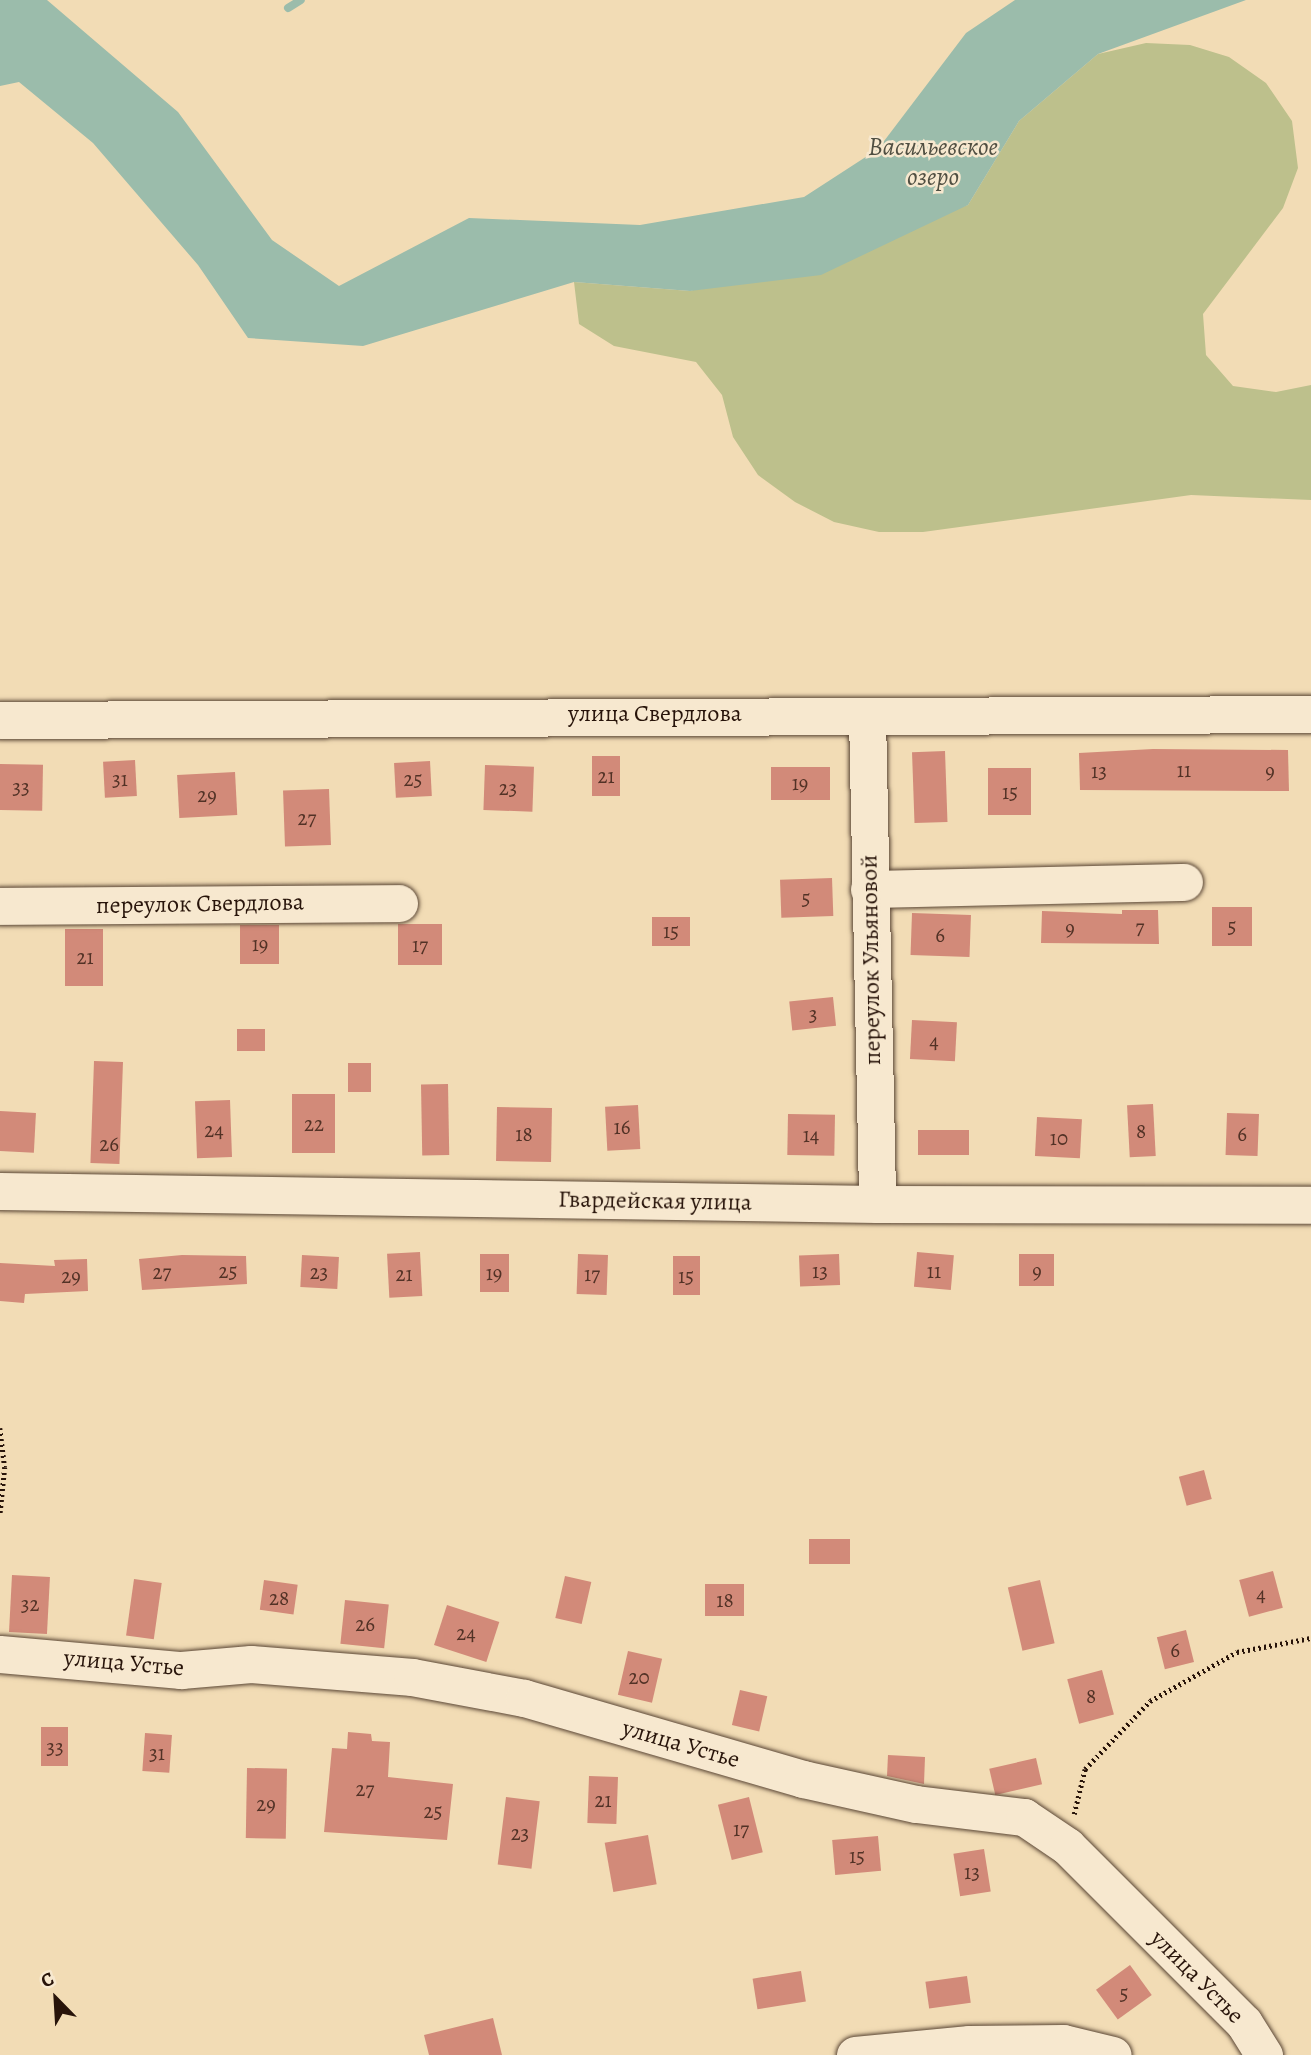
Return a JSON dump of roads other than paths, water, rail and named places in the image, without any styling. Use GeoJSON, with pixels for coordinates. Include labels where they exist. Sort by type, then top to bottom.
{"type":"FeatureCollection","features":[{"type":"Feature","properties":{"kind":"street","name":"улица Свердлова"},"geometry":{"type":"LineString","coordinates":[[0,719],[1311,713]]}},
{"type":"Feature","properties":{"kind":"street","name":"переулок Ульяновой"},"geometry":{"type":"LineString","coordinates":[[867,716],[877,1204]]}},
{"type":"Feature","properties":{"kind":"street"},"geometry":{"type":"LineString","coordinates":[[869,889],[1184,882]]}},
{"type":"Feature","properties":{"kind":"street","name":"переулок Свердлова"},"geometry":{"type":"LineString","coordinates":[[0,906],[399,903]]}},
{"type":"Feature","properties":{"kind":"street","name":"Гвардейская улица"},"geometry":{"type":"LineString","coordinates":[[0,1191],[877,1204],[1311,1205]]}},
{"type":"Feature","properties":{"kind":"street","name":"улица Устье"},"geometry":{"type":"LineString","coordinates":[[0,1654],[181,1670],[251,1664],[412,1676],[524,1698],[828,1785],[916,1804],[1024,1817],[1067,1846],[1244,2023],[1264,2055]]}},
{"type":"Feature","properties":{"kind":"street"},"geometry":{"type":"LineString","coordinates":[[855,2055],[969,2044],[1063,2043],[1113,2055]]}},
{"type":"Feature","properties":{"kind":"water","name":"Васильевское озеро"},"geometry":{"type":"Polygon","coordinates":[[[0,0],[47,0],[178,112],[272,240],[339,286],[469,218],[640,225],[804,197],[878,149],[966,33],[1015,0],[1246,0],[1098,54],[1019,121],[968,205],[821,275],[690,291],[574,282],[363,346],[248,338],[198,265],[93,143],[19,82],[0,86],[0,0]]]}},
{"type":"Feature","properties":{"kind":"waterway"},"geometry":{"type":"LineString","coordinates":[[288,8],[301,0]]}}]}
